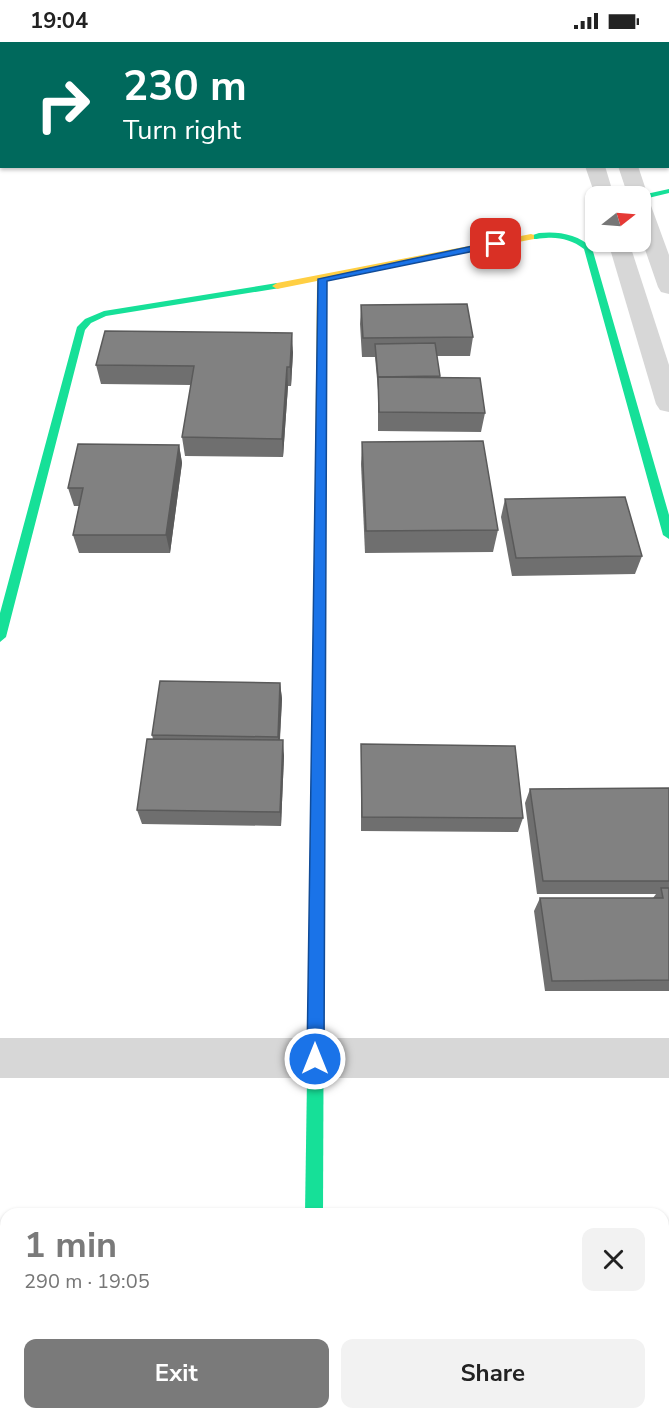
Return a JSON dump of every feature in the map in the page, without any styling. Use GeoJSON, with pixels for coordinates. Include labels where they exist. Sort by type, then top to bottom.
{"type":"FeatureCollection","features":[{"type":"Feature","properties":{"kind":"street"},"geometry":{"type":"LineString","coordinates":[[596,168],[601,186]]}},
{"type":"Feature","properties":{"kind":"street"},"geometry":{"type":"LineString","coordinates":[[629,168],[635,186]]}},
{"type":"Feature","properties":{"kind":"street"},"geometry":{"type":"LineString","coordinates":[[651,195],[669,191]]}},
{"type":"Feature","properties":{"kind":"street"},"geometry":{"type":"LineString","coordinates":[[0,637],[80,329],[88,321],[104,314],[322,279],[540,235],[562,235],[579,239],[588,248],[669,535]]}},
{"type":"Feature","properties":{"kind":"street"},"geometry":{"type":"LineString","coordinates":[[651,235],[669,287]]}},
{"type":"Feature","properties":{"kind":"street"},"geometry":{"type":"LineString","coordinates":[[621,252],[669,404]]}},
{"type":"Feature","properties":{"kind":"street"},"geometry":{"type":"LineString","coordinates":[[314,1208],[322,279]]}},
{"type":"Feature","properties":{"kind":"street"},"geometry":{"type":"LineString","coordinates":[[0,1059],[669,1058]]}},
{"type":"Feature","properties":{"kind":"building"},"geometry":{"type":"Polygon","coordinates":[[[467,304],[473,337],[363,338],[361,305],[467,304]]]}},
{"type":"Feature","properties":{"kind":"building"},"geometry":{"type":"Polygon","coordinates":[[[105,331],[292,333],[282,439],[182,437],[194,366],[96,365],[105,331]]]}},
{"type":"Feature","properties":{"kind":"building"},"geometry":{"type":"Polygon","coordinates":[[[435,343],[440,376],[378,377],[375,344],[435,343]]]}},
{"type":"Feature","properties":{"kind":"building"},"geometry":{"type":"Polygon","coordinates":[[[378,377],[480,378],[485,413],[379,412],[378,377]]]}},
{"type":"Feature","properties":{"kind":"building"},"geometry":{"type":"Polygon","coordinates":[[[483,441],[498,530],[366,531],[362,442],[483,441]]]}},
{"type":"Feature","properties":{"kind":"building"},"geometry":{"type":"Polygon","coordinates":[[[78,444],[179,445],[166,535],[73,535],[83,488],[68,488],[78,444]]]}},
{"type":"Feature","properties":{"kind":"building"},"geometry":{"type":"Polygon","coordinates":[[[625,497],[642,556],[516,558],[505,499],[625,497]]]}},
{"type":"Feature","properties":{"kind":"building"},"geometry":{"type":"Polygon","coordinates":[[[160,681],[280,683],[278,737],[152,735],[160,681]]]}},
{"type":"Feature","properties":{"kind":"building"},"geometry":{"type":"Polygon","coordinates":[[[147,739],[283,740],[280,812],[137,810],[147,739]]]}},
{"type":"Feature","properties":{"kind":"building"},"geometry":{"type":"Polygon","coordinates":[[[361,744],[515,746],[523,818],[362,817],[361,744]]]}},
{"type":"Feature","properties":{"kind":"building"},"geometry":{"type":"Polygon","coordinates":[[[669,788],[669,881],[543,881],[530,789],[669,788]]]}},
{"type":"Feature","properties":{"kind":"building"},"geometry":{"type":"Polygon","coordinates":[[[661,888],[669,888],[669,980],[552,981],[540,898],[663,898],[661,888]]]}},
{"type":"Feature","properties":{"kind":"traffic: fast"},"geometry":{"type":"LineString","coordinates":[[651,195],[669,191]]}},
{"type":"Feature","properties":{"kind":"traffic: fast"},"geometry":{"type":"LineString","coordinates":[[531,237],[546,235],[568,237],[588,248],[669,535]]}},
{"type":"Feature","properties":{"kind":"traffic: fast"},"geometry":{"type":"LineString","coordinates":[[0,637],[80,329],[88,321],[104,314],[277,286]]}},
{"type":"Feature","properties":{"kind":"traffic: fast"},"geometry":{"type":"LineString","coordinates":[[314,1208],[319,676]]}},
{"type":"Feature","properties":{"kind":"traffic: slow"},"geometry":{"type":"LineString","coordinates":[[277,286],[531,237]]}},
{"type":"Feature","properties":{"kind":"traffic: slow"},"geometry":{"type":"LineString","coordinates":[[319,676],[322,279]]}},
{"type":"Feature","properties":{"kind":"route"},"geometry":{"type":"LineString","coordinates":[[315,1059],[322,279],[496,244]]}}]}
